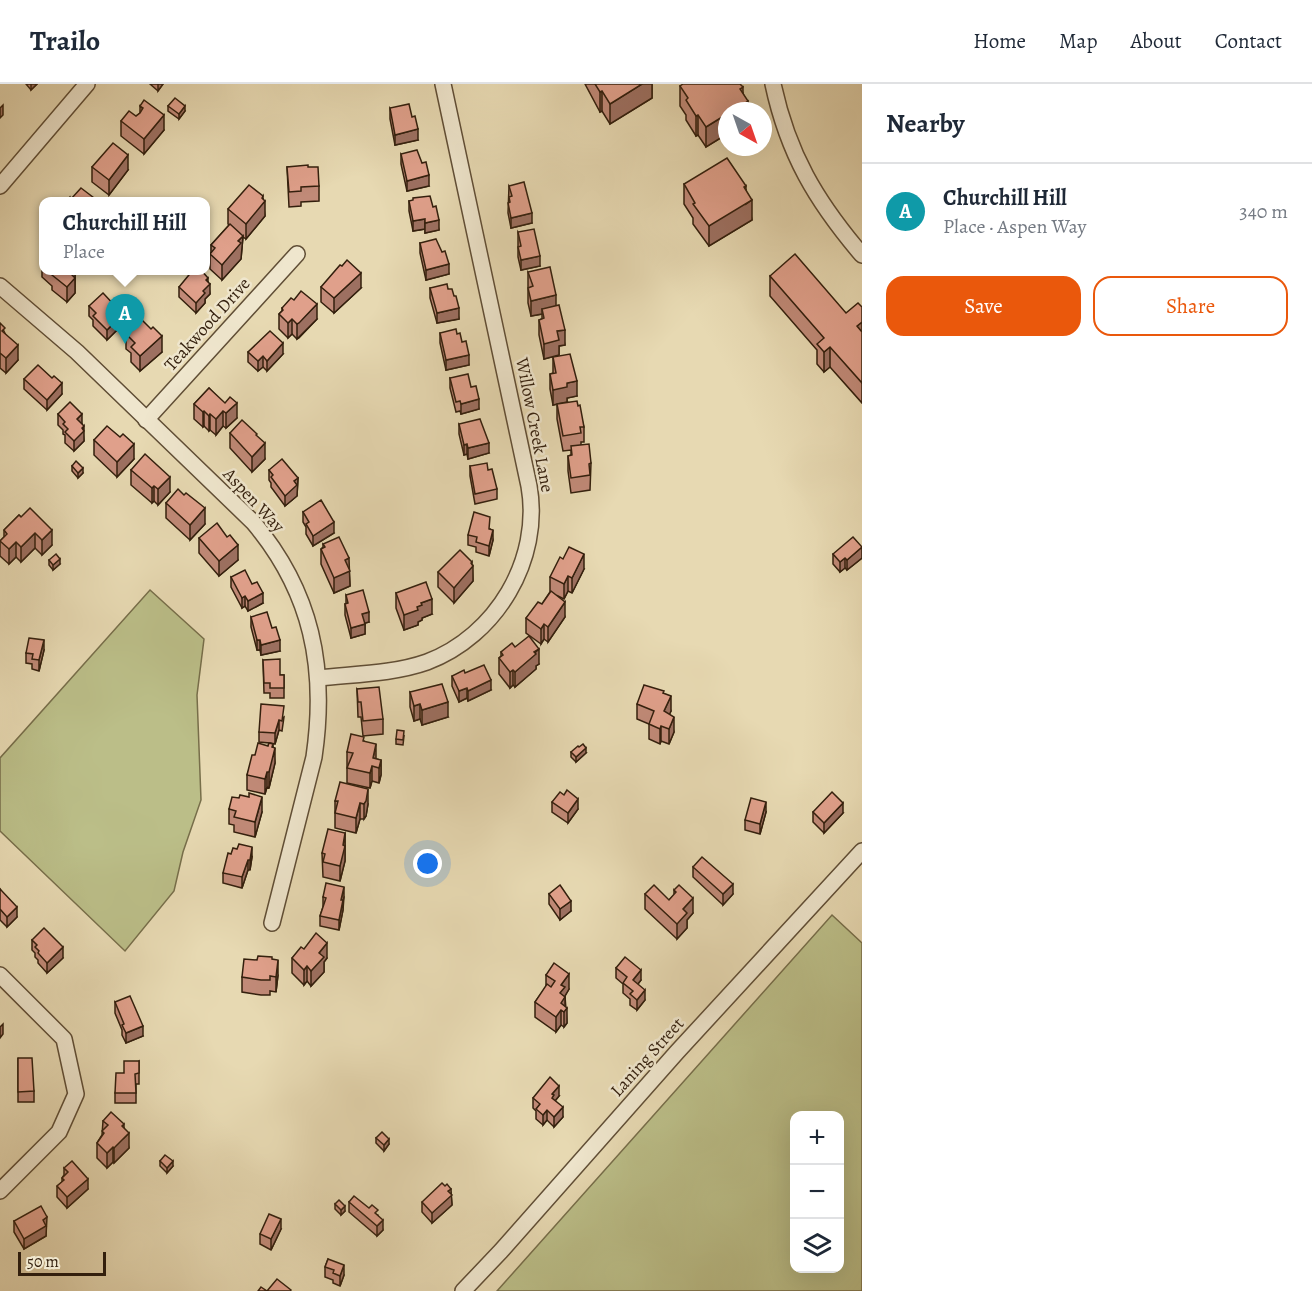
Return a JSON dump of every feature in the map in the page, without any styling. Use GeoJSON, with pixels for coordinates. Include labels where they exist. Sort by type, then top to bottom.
{"type":"FeatureCollection","features":[{"type":"Feature","properties":{"kind":"street"},"geometry":{"type":"LineString","coordinates":[[0,186],[87,84]]}},
{"type":"Feature","properties":{"kind":"street","name":"Willow Creek Lane"},"geometry":{"type":"LineString","coordinates":[[318,678],[410,667],[431,660],[457,646],[489,619],[505,600],[521,566],[528,539],[531,512],[529,486],[443,84]]}},
{"type":"Feature","properties":{"kind":"street"},"geometry":{"type":"LineString","coordinates":[[773,84],[786,131],[808,182],[830,216],[862,255]]}},
{"type":"Feature","properties":{"kind":"street","name":"Teakwood Drive"},"geometry":{"type":"LineString","coordinates":[[146,420],[297,254]]}},
{"type":"Feature","properties":{"kind":"street","name":"Aspen Way"},"geometry":{"type":"LineString","coordinates":[[0,286],[77,352],[253,522],[294,584],[304,607],[314,644],[319,710],[314,757],[272,923]]}},
{"type":"Feature","properties":{"kind":"street","name":"Laning Street"},"geometry":{"type":"LineString","coordinates":[[463,1291],[676,1052],[862,851]]}},
{"type":"Feature","properties":{"kind":"street"},"geometry":{"type":"LineString","coordinates":[[0,975],[64,1039],[76,1094],[59,1132],[0,1191]]}},
{"type":"Feature","properties":{"kind":"green space"},"geometry":{"type":"Polygon","coordinates":[[[150,590],[204,639],[197,695],[201,800],[183,852],[174,891],[125,951],[0,831],[0,758],[150,590]]]}},
{"type":"Feature","properties":{"kind":"green space"},"geometry":{"type":"Polygon","coordinates":[[[832,915],[862,943],[862,1291],[497,1291],[832,915]]]}},
{"type":"Feature","properties":{"kind":"building"},"geometry":{"type":"Polygon","coordinates":[[[595,84],[642,84],[610,104],[595,84]]]}},
{"type":"Feature","properties":{"kind":"building"},"geometry":{"type":"Polygon","coordinates":[[[683,84],[740,84],[743,87],[740,89],[748,101],[718,102],[718,120],[706,127],[698,115],[696,116],[680,86],[683,84]]]}},
{"type":"Feature","properties":{"kind":"building"},"geometry":{"type":"Polygon","coordinates":[[[175,98],[185,106],[179,114],[168,106],[175,98]]]}},
{"type":"Feature","properties":{"kind":"building"},"geometry":{"type":"Polygon","coordinates":[[[144,100],[164,115],[144,139],[121,121],[129,111],[136,116],[140,113],[143,108],[140,106],[144,100]]]}},
{"type":"Feature","properties":{"kind":"building"},"geometry":{"type":"Polygon","coordinates":[[[409,104],[418,129],[395,135],[390,108],[409,104]]]}},
{"type":"Feature","properties":{"kind":"building"},"geometry":{"type":"Polygon","coordinates":[[[113,143],[128,155],[109,180],[92,167],[113,143]]]}},
{"type":"Feature","properties":{"kind":"building"},"geometry":{"type":"Polygon","coordinates":[[[417,150],[422,163],[426,162],[429,175],[407,181],[401,154],[417,150]]]}},
{"type":"Feature","properties":{"kind":"building"},"geometry":{"type":"Polygon","coordinates":[[[727,158],[746,186],[744,187],[752,200],[709,226],[693,204],[695,203],[684,184],[727,158]]]}},
{"type":"Feature","properties":{"kind":"building"},"geometry":{"type":"Polygon","coordinates":[[[308,165],[308,167],[318,167],[319,186],[301,187],[301,191],[289,192],[287,167],[308,165]]]}},
{"type":"Feature","properties":{"kind":"building"},"geometry":{"type":"Polygon","coordinates":[[[524,182],[532,213],[511,218],[508,203],[510,202],[509,197],[512,196],[509,186],[524,182]]]}},
{"type":"Feature","properties":{"kind":"building"},"geometry":{"type":"Polygon","coordinates":[[[249,185],[263,196],[265,201],[246,224],[228,209],[249,185]]]}},
{"type":"Feature","properties":{"kind":"building"},"geometry":{"type":"Polygon","coordinates":[[[81,188],[93,197],[73,197],[81,188]]]}},
{"type":"Feature","properties":{"kind":"building"},"geometry":{"type":"Polygon","coordinates":[[[430,196],[433,207],[436,206],[439,220],[425,223],[425,219],[413,221],[409,201],[413,198],[430,196]]]}},
{"type":"Feature","properties":{"kind":"building"},"geometry":{"type":"Polygon","coordinates":[[[230,224],[243,236],[238,241],[241,243],[222,265],[210,254],[215,248],[211,245],[230,224]]]}},
{"type":"Feature","properties":{"kind":"building"},"geometry":{"type":"Polygon","coordinates":[[[534,229],[540,256],[521,260],[518,232],[534,229]]]}},
{"type":"Feature","properties":{"kind":"building"},"geometry":{"type":"Polygon","coordinates":[[[436,239],[442,252],[445,251],[449,264],[426,270],[420,243],[436,239]]]}},
{"type":"Feature","properties":{"kind":"building"},"geometry":{"type":"Polygon","coordinates":[[[795,254],[846,313],[858,303],[862,307],[862,322],[857,326],[862,332],[862,383],[830,347],[824,352],[817,344],[824,338],[770,276],[795,254]]]}},
{"type":"Feature","properties":{"kind":"building"},"geometry":{"type":"Polygon","coordinates":[[[347,260],[361,273],[334,298],[321,287],[347,260]]]}},
{"type":"Feature","properties":{"kind":"building"},"geometry":{"type":"Polygon","coordinates":[[[550,267],[556,295],[531,301],[528,288],[533,286],[528,272],[550,267]]]}},
{"type":"Feature","properties":{"kind":"building"},"geometry":{"type":"Polygon","coordinates":[[[52,275],[72,275],[75,278],[67,287],[52,275]]]}},
{"type":"Feature","properties":{"kind":"building"},"geometry":{"type":"Polygon","coordinates":[[[189,275],[205,275],[210,284],[196,303],[179,287],[189,275]]]}},
{"type":"Feature","properties":{"kind":"building"},"geometry":{"type":"Polygon","coordinates":[[[447,284],[448,289],[452,289],[456,296],[459,308],[437,313],[430,288],[447,284]]]}},
{"type":"Feature","properties":{"kind":"building"},"geometry":{"type":"Polygon","coordinates":[[[301,291],[317,304],[299,323],[297,324],[292,319],[288,323],[279,314],[291,298],[294,300],[301,291]]]}},
{"type":"Feature","properties":{"kind":"building"},"geometry":{"type":"Polygon","coordinates":[[[103,293],[122,315],[107,330],[93,316],[96,313],[89,306],[103,293]]]}},
{"type":"Feature","properties":{"kind":"building"},"geometry":{"type":"Polygon","coordinates":[[[559,305],[565,330],[557,331],[559,340],[544,344],[539,320],[544,318],[542,309],[559,305]]]}},
{"type":"Feature","properties":{"kind":"building"},"geometry":{"type":"Polygon","coordinates":[[[139,317],[162,336],[140,356],[131,347],[135,343],[126,334],[128,332],[126,330],[139,317]]]}},
{"type":"Feature","properties":{"kind":"building"},"geometry":{"type":"Polygon","coordinates":[[[0,323],[5,328],[2,331],[18,345],[6,358],[0,353],[0,323]]]}},
{"type":"Feature","properties":{"kind":"building"},"geometry":{"type":"Polygon","coordinates":[[[456,329],[457,334],[460,333],[462,342],[466,341],[469,355],[446,360],[440,333],[456,329]]]}},
{"type":"Feature","properties":{"kind":"building"},"geometry":{"type":"Polygon","coordinates":[[[270,331],[283,343],[267,361],[263,356],[258,361],[248,352],[270,331]]]}},
{"type":"Feature","properties":{"kind":"building"},"geometry":{"type":"Polygon","coordinates":[[[570,354],[577,381],[567,383],[567,387],[553,390],[550,374],[556,373],[553,357],[570,354]]]}},
{"type":"Feature","properties":{"kind":"building"},"geometry":{"type":"Polygon","coordinates":[[[38,365],[52,378],[54,376],[62,383],[47,400],[24,379],[38,365]]]}},
{"type":"Feature","properties":{"kind":"building"},"geometry":{"type":"Polygon","coordinates":[[[468,374],[471,387],[476,386],[479,399],[461,404],[460,401],[456,402],[450,378],[468,374]]]}},
{"type":"Feature","properties":{"kind":"building"},"geometry":{"type":"Polygon","coordinates":[[[209,388],[225,403],[230,397],[237,403],[226,413],[223,411],[216,419],[194,404],[209,388]]]}},
{"type":"Feature","properties":{"kind":"building"},"geometry":{"type":"Polygon","coordinates":[[[577,401],[578,406],[580,405],[584,427],[580,427],[581,433],[563,436],[557,404],[577,401]]]}},
{"type":"Feature","properties":{"kind":"building"},"geometry":{"type":"Polygon","coordinates":[[[70,402],[82,414],[77,419],[84,426],[82,428],[84,431],[74,441],[65,432],[68,429],[58,414],[70,402]]]}},
{"type":"Feature","properties":{"kind":"building"},"geometry":{"type":"Polygon","coordinates":[[[480,419],[489,443],[468,448],[467,444],[464,445],[459,424],[480,419]]]}},
{"type":"Feature","properties":{"kind":"building"},"geometry":{"type":"Polygon","coordinates":[[[242,420],[265,443],[252,457],[230,433],[242,420]]]}},
{"type":"Feature","properties":{"kind":"building"},"geometry":{"type":"Polygon","coordinates":[[[107,426],[120,437],[123,434],[134,444],[117,462],[94,440],[107,426]]]}},
{"type":"Feature","properties":{"kind":"building"},"geometry":{"type":"Polygon","coordinates":[[[589,444],[590,475],[571,478],[568,456],[572,455],[571,446],[589,444]]]}},
{"type":"Feature","properties":{"kind":"building"},"geometry":{"type":"Polygon","coordinates":[[[145,454],[170,477],[158,489],[154,486],[152,488],[131,470],[145,454]]]}},
{"type":"Feature","properties":{"kind":"building"},"geometry":{"type":"Polygon","coordinates":[[[282,459],[298,478],[294,481],[297,485],[285,496],[271,477],[273,475],[269,470],[282,459]]]}},
{"type":"Feature","properties":{"kind":"building"},"geometry":{"type":"Polygon","coordinates":[[[76,461],[83,468],[78,473],[72,466],[76,461]]]}},
{"type":"Feature","properties":{"kind":"building"},"geometry":{"type":"Polygon","coordinates":[[[487,463],[488,470],[492,469],[497,489],[475,494],[470,466],[487,463]]]}},
{"type":"Feature","properties":{"kind":"building"},"geometry":{"type":"Polygon","coordinates":[[[178,489],[205,508],[190,525],[166,503],[178,489]]]}},
{"type":"Feature","properties":{"kind":"building"},"geometry":{"type":"Polygon","coordinates":[[[321,500],[334,522],[313,536],[306,524],[309,522],[303,512],[321,500]]]}},
{"type":"Feature","properties":{"kind":"building"},"geometry":{"type":"Polygon","coordinates":[[[30,508],[52,530],[42,540],[35,533],[21,547],[16,542],[9,549],[0,541],[7,534],[4,530],[30,508]]]}},
{"type":"Feature","properties":{"kind":"building"},"geometry":{"type":"Polygon","coordinates":[[[474,512],[490,517],[489,529],[493,530],[489,546],[476,542],[477,537],[468,535],[474,512]]]}},
{"type":"Feature","properties":{"kind":"building"},"geometry":{"type":"Polygon","coordinates":[[[217,523],[227,537],[230,535],[238,545],[219,561],[199,538],[217,523]]]}},
{"type":"Feature","properties":{"kind":"building"},"geometry":{"type":"Polygon","coordinates":[[[339,537],[349,558],[345,560],[350,571],[334,578],[321,549],[325,547],[323,544],[339,537]]]}},
{"type":"Feature","properties":{"kind":"building"},"geometry":{"type":"Polygon","coordinates":[[[853,537],[862,547],[847,560],[845,558],[840,562],[833,554],[853,537]]]}},
{"type":"Feature","properties":{"kind":"building"},"geometry":{"type":"Polygon","coordinates":[[[569,547],[584,554],[572,578],[568,576],[564,584],[550,577],[560,557],[563,559],[569,547]]]}},
{"type":"Feature","properties":{"kind":"building"},"geometry":{"type":"Polygon","coordinates":[[[460,550],[473,566],[454,588],[438,572],[460,550]]]}},
{"type":"Feature","properties":{"kind":"building"},"geometry":{"type":"Polygon","coordinates":[[[56,554],[60,559],[53,565],[49,560],[56,554]]]}},
{"type":"Feature","properties":{"kind":"building"},"geometry":{"type":"Polygon","coordinates":[[[245,570],[252,584],[257,582],[263,593],[248,601],[245,596],[242,598],[231,577],[245,570]]]}},
{"type":"Feature","properties":{"kind":"building"},"geometry":{"type":"Polygon","coordinates":[[[426,582],[432,599],[421,603],[422,605],[417,607],[418,610],[404,615],[396,593],[426,582]]]}},
{"type":"Feature","properties":{"kind":"building"},"geometry":{"type":"Polygon","coordinates":[[[363,590],[369,612],[362,614],[365,624],[351,628],[345,604],[348,603],[346,595],[363,590]]]}},
{"type":"Feature","properties":{"kind":"building"},"geometry":{"type":"Polygon","coordinates":[[[551,591],[565,602],[548,627],[544,624],[541,629],[526,618],[538,602],[542,604],[551,591]]]}},
{"type":"Feature","properties":{"kind":"building"},"geometry":{"type":"Polygon","coordinates":[[[267,612],[272,628],[276,627],[280,640],[261,645],[260,640],[257,640],[251,617],[267,612]]]}},
{"type":"Feature","properties":{"kind":"building"},"geometry":{"type":"Polygon","coordinates":[[[529,636],[539,649],[515,672],[513,670],[510,672],[499,658],[503,655],[501,652],[512,643],[515,647],[529,636]]]}},
{"type":"Feature","properties":{"kind":"building"},"geometry":{"type":"Polygon","coordinates":[[[29,638],[44,640],[39,660],[32,659],[33,654],[26,653],[29,638]]]}},
{"type":"Feature","properties":{"kind":"building"},"geometry":{"type":"Polygon","coordinates":[[[280,659],[280,675],[284,675],[284,688],[270,688],[270,683],[264,683],[263,660],[280,659]]]}},
{"type":"Feature","properties":{"kind":"building"},"geometry":{"type":"Polygon","coordinates":[[[484,665],[491,680],[468,691],[467,688],[459,691],[452,676],[484,665]]]}},
{"type":"Feature","properties":{"kind":"building"},"geometry":{"type":"Polygon","coordinates":[[[442,684],[448,702],[422,710],[420,704],[414,706],[410,692],[442,684]]]}},
{"type":"Feature","properties":{"kind":"building"},"geometry":{"type":"Polygon","coordinates":[[[644,685],[664,691],[663,693],[671,696],[664,711],[674,717],[669,729],[661,726],[660,729],[649,724],[654,711],[637,704],[644,685]]]}},
{"type":"Feature","properties":{"kind":"building"},"geometry":{"type":"Polygon","coordinates":[[[379,687],[383,719],[363,721],[357,689],[379,687]]]}},
{"type":"Feature","properties":{"kind":"building"},"geometry":{"type":"Polygon","coordinates":[[[261,704],[284,706],[282,721],[279,720],[275,733],[259,732],[261,704]]]}},
{"type":"Feature","properties":{"kind":"building"},"geometry":{"type":"Polygon","coordinates":[[[397,730],[404,731],[403,740],[396,739],[397,730]]]}},
{"type":"Feature","properties":{"kind":"building"},"geometry":{"type":"Polygon","coordinates":[[[351,734],[364,737],[363,741],[376,744],[373,758],[381,760],[379,768],[372,766],[370,773],[347,768],[353,753],[347,752],[351,734]]]}},
{"type":"Feature","properties":{"kind":"building"},"geometry":{"type":"Polygon","coordinates":[[[258,743],[268,746],[269,743],[273,744],[272,747],[275,748],[265,779],[247,775],[258,743]]]}},
{"type":"Feature","properties":{"kind":"building"},"geometry":{"type":"Polygon","coordinates":[[[583,744],[586,748],[576,757],[571,752],[583,744]]]}},
{"type":"Feature","properties":{"kind":"building"},"geometry":{"type":"Polygon","coordinates":[[[340,782],[368,789],[366,801],[364,804],[360,803],[356,818],[335,813],[338,801],[335,801],[340,782]]]}},
{"type":"Feature","properties":{"kind":"building"},"geometry":{"type":"Polygon","coordinates":[[[567,790],[578,799],[568,813],[552,802],[560,792],[564,795],[567,790]]]}},
{"type":"Feature","properties":{"kind":"building"},"geometry":{"type":"Polygon","coordinates":[[[832,792],[843,803],[824,823],[813,812],[832,792]]]}},
{"type":"Feature","properties":{"kind":"building"},"geometry":{"type":"Polygon","coordinates":[[[249,793],[262,797],[255,822],[234,817],[236,811],[229,809],[232,797],[239,798],[240,795],[249,797],[249,793]]]}},
{"type":"Feature","properties":{"kind":"building"},"geometry":{"type":"Polygon","coordinates":[[[751,798],[766,802],[760,824],[745,820],[751,798]]]}},
{"type":"Feature","properties":{"kind":"building"},"geometry":{"type":"Polygon","coordinates":[[[328,829],[345,833],[343,845],[345,846],[340,866],[323,862],[325,854],[322,853],[328,829]]]}},
{"type":"Feature","properties":{"kind":"building"},"geometry":{"type":"Polygon","coordinates":[[[239,844],[252,847],[250,860],[248,860],[242,877],[223,873],[228,853],[231,854],[233,848],[237,849],[239,844]]]}},
{"type":"Feature","properties":{"kind":"building"},"geometry":{"type":"Polygon","coordinates":[[[702,857],[733,884],[723,894],[693,867],[702,857]]]}},
{"type":"Feature","properties":{"kind":"building"},"geometry":{"type":"Polygon","coordinates":[[[326,883],[344,887],[339,920],[320,916],[326,898],[323,897],[326,883]]]}},
{"type":"Feature","properties":{"kind":"building"},"geometry":{"type":"Polygon","coordinates":[[[560,885],[571,901],[560,909],[549,894],[560,885]]]}},
{"type":"Feature","properties":{"kind":"building"},"geometry":{"type":"Polygon","coordinates":[[[654,885],[669,900],[679,885],[693,898],[683,909],[687,913],[677,924],[645,894],[654,885]]]}},
{"type":"Feature","properties":{"kind":"building"},"geometry":{"type":"Polygon","coordinates":[[[0,889],[17,907],[7,917],[0,909],[0,889]]]}},
{"type":"Feature","properties":{"kind":"building"},"geometry":{"type":"Polygon","coordinates":[[[44,928],[63,947],[47,963],[38,953],[35,947],[37,945],[32,940],[44,928]]]}},
{"type":"Feature","properties":{"kind":"building"},"geometry":{"type":"Polygon","coordinates":[[[316,933],[327,943],[319,953],[324,957],[311,971],[307,966],[304,970],[292,958],[301,947],[304,949],[316,933]]]}},
{"type":"Feature","properties":{"kind":"building"},"geometry":{"type":"Polygon","coordinates":[[[258,956],[278,960],[276,977],[270,976],[270,980],[261,980],[242,977],[244,959],[257,960],[258,956]]]}},
{"type":"Feature","properties":{"kind":"building"},"geometry":{"type":"Polygon","coordinates":[[[625,957],[641,970],[633,980],[645,990],[637,1000],[630,994],[633,991],[623,983],[627,977],[616,968],[625,957]]]}},
{"type":"Feature","properties":{"kind":"building"},"geometry":{"type":"Polygon","coordinates":[[[554,963],[569,974],[561,985],[565,987],[560,993],[565,997],[561,1003],[567,1008],[564,1012],[561,1010],[556,1017],[535,1002],[547,984],[551,987],[555,981],[546,975],[554,963]]]}},
{"type":"Feature","properties":{"kind":"building"},"geometry":{"type":"Polygon","coordinates":[[[130,996],[143,1026],[126,1033],[115,1002],[130,996]]]}},
{"type":"Feature","properties":{"kind":"building"},"geometry":{"type":"Polygon","coordinates":[[[18,1058],[32,1058],[34,1091],[18,1092],[18,1058]]]}},
{"type":"Feature","properties":{"kind":"building"},"geometry":{"type":"Polygon","coordinates":[[[124,1061],[139,1061],[139,1073],[135,1074],[136,1093],[115,1093],[116,1073],[124,1073],[124,1061]]]}},
{"type":"Feature","properties":{"kind":"building"},"geometry":{"type":"Polygon","coordinates":[[[550,1077],[559,1086],[552,1094],[554,1095],[552,1098],[563,1107],[554,1117],[547,1110],[543,1115],[536,1109],[540,1104],[533,1098],[550,1077]]]}},
{"type":"Feature","properties":{"kind":"building"},"geometry":{"type":"Polygon","coordinates":[[[111,1112],[124,1124],[122,1126],[129,1133],[107,1153],[97,1143],[104,1133],[102,1131],[108,1125],[103,1121],[111,1112]]]}},
{"type":"Feature","properties":{"kind":"building"},"geometry":{"type":"Polygon","coordinates":[[[382,1132],[389,1139],[384,1145],[376,1138],[382,1132]]]}},
{"type":"Feature","properties":{"kind":"building"},"geometry":{"type":"Polygon","coordinates":[[[165,1155],[173,1161],[167,1168],[160,1161],[165,1155]]]}},
{"type":"Feature","properties":{"kind":"building"},"geometry":{"type":"Polygon","coordinates":[[[72,1161],[88,1179],[67,1197],[57,1186],[68,1172],[64,1168],[72,1161]]]}},
{"type":"Feature","properties":{"kind":"building"},"geometry":{"type":"Polygon","coordinates":[[[442,1183],[445,1186],[447,1184],[451,1189],[448,1191],[452,1195],[432,1213],[422,1202],[442,1183]]]}},
{"type":"Feature","properties":{"kind":"building"},"geometry":{"type":"Polygon","coordinates":[[[354,1196],[369,1208],[372,1205],[378,1210],[375,1213],[383,1220],[377,1226],[349,1202],[354,1196]]]}},
{"type":"Feature","properties":{"kind":"building"},"geometry":{"type":"Polygon","coordinates":[[[339,1200],[345,1206],[341,1210],[335,1204],[339,1200]]]}},
{"type":"Feature","properties":{"kind":"building"},"geometry":{"type":"Polygon","coordinates":[[[41,1206],[47,1217],[43,1220],[46,1226],[24,1239],[14,1221],[41,1206]]]}},
{"type":"Feature","properties":{"kind":"building"},"geometry":{"type":"Polygon","coordinates":[[[269,1214],[281,1219],[271,1239],[260,1234],[269,1214]]]}},
{"type":"Feature","properties":{"kind":"building"},"geometry":{"type":"Polygon","coordinates":[[[328,1259],[344,1265],[340,1276],[333,1273],[334,1270],[325,1267],[328,1259]]]}},
{"type":"Feature","properties":{"kind":"building"},"geometry":{"type":"Polygon","coordinates":[[[277,1279],[291,1290],[267,1291],[277,1279]]]}},
{"type":"Feature","properties":{"kind":"place","name":"Churchill Hill"},"geometry":{"type":"Point","coordinates":[125,344]}}]}
